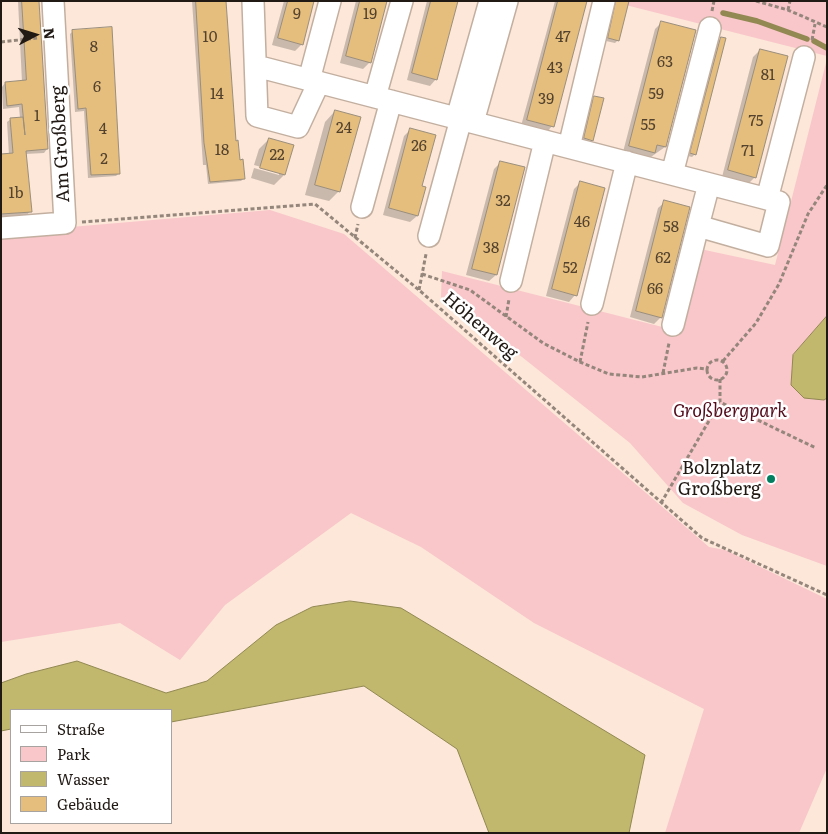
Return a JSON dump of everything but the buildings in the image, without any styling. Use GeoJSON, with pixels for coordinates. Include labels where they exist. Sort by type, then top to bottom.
{"type":"FeatureCollection","features":[{"type":"Feature","properties":{"kind":"street","name":"Am Großberg"},"geometry":{"type":"LineString","coordinates":[[1,228],[65,223],[53,1]]}},
{"type":"Feature","properties":{"kind":"street"},"geometry":{"type":"LineString","coordinates":[[253,1],[257,116],[298,127],[314,81],[330,1]]}},
{"type":"Feature","properties":{"kind":"street"},"geometry":{"type":"LineString","coordinates":[[362,207],[402,1]]}},
{"type":"Feature","properties":{"kind":"street"},"geometry":{"type":"LineString","coordinates":[[464,120],[490,1]]}},
{"type":"Feature","properties":{"kind":"street"},"geometry":{"type":"LineString","coordinates":[[429,236],[464,120],[507,1]]}},
{"type":"Feature","properties":{"kind":"street"},"geometry":{"type":"LineString","coordinates":[[569,147],[604,1]]}},
{"type":"Feature","properties":{"kind":"street"},"geometry":{"type":"LineString","coordinates":[[672,174],[710,28]]}},
{"type":"Feature","properties":{"kind":"street"},"geometry":{"type":"LineString","coordinates":[[767,199],[804,58]]}},
{"type":"Feature","properties":{"kind":"street"},"geometry":{"type":"LineString","coordinates":[[256,66],[780,202],[768,246],[698,226]]}},
{"type":"Feature","properties":{"kind":"street"},"geometry":{"type":"LineString","coordinates":[[511,281],[544,141]]}},
{"type":"Feature","properties":{"kind":"street"},"geometry":{"type":"LineString","coordinates":[[592,304],[627,162]]}},
{"type":"Feature","properties":{"kind":"street"},"geometry":{"type":"LineString","coordinates":[[673,325],[709,184]]}},
{"type":"Feature","properties":{"kind":"path"},"geometry":{"type":"LineString","coordinates":[[756,1],[788,10],[827,27]]}},
{"type":"Feature","properties":{"kind":"path"},"geometry":{"type":"LineString","coordinates":[[788,10],[790,1]]}},
{"type":"Feature","properties":{"kind":"path"},"geometry":{"type":"LineString","coordinates":[[1,42],[55,36]]}},
{"type":"Feature","properties":{"kind":"path"},"geometry":{"type":"LineString","coordinates":[[723,361],[756,323],[779,284],[808,214],[827,185]]}},
{"type":"Feature","properties":{"kind":"path","name":"Höhenweg"},"geometry":{"type":"LineString","coordinates":[[77,222],[315,204],[419,290],[702,538],[827,595]]}},
{"type":"Feature","properties":{"kind":"path"},"geometry":{"type":"LineString","coordinates":[[419,290],[429,236]]}},
{"type":"Feature","properties":{"kind":"path"},"geometry":{"type":"LineString","coordinates":[[422,274],[470,290],[543,343],[608,374],[642,377],[707,369]]}},
{"type":"Feature","properties":{"kind":"path"},"geometry":{"type":"LineString","coordinates":[[580,362],[592,304]]}},
{"type":"Feature","properties":{"kind":"path"},"geometry":{"type":"LineString","coordinates":[[663,374],[673,325]]}},
{"type":"Feature","properties":{"kind":"path"},"geometry":{"type":"LineString","coordinates":[[716,360],[723,361],[727,367],[726,375],[720,379],[714,379],[709,375],[707,369],[710,363],[716,360]]}},
{"type":"Feature","properties":{"kind":"path"},"geometry":{"type":"LineString","coordinates":[[661,503],[720,402],[720,379]]}},
{"type":"Feature","properties":{"kind":"path"},"geometry":{"type":"LineString","coordinates":[[720,402],[816,448]]}},
{"type":"Feature","properties":{"kind":"green space"},"geometry":{"type":"Polygon","coordinates":[[[610,1],[827,1],[827,56],[610,1]]]}},
{"type":"Feature","properties":{"kind":"green space","name":"Großbergpark"},"geometry":{"type":"Polygon","coordinates":[[[827,59],[827,566],[742,535],[683,503],[630,443],[522,357],[441,297],[442,271],[678,331],[700,249],[775,265],[827,59]]]}},
{"type":"Feature","properties":{"kind":"green space"},"geometry":{"type":"Polygon","coordinates":[[[270,210],[344,234],[709,547],[725,550],[827,599],[827,768],[799,833],[665,833],[704,709],[534,623],[421,547],[351,513],[225,605],[180,660],[120,623],[1,642],[1,233],[270,210]]]}},
{"type":"Feature","properties":{"kind":"water"},"geometry":{"type":"Polygon","coordinates":[[[827,316],[827,398],[824,400],[804,398],[791,385],[793,355],[827,316]]]}},
{"type":"Feature","properties":{"kind":"water"},"geometry":{"type":"Polygon","coordinates":[[[350,601],[401,608],[645,755],[629,833],[489,833],[457,749],[364,686],[172,722],[172,709],[10,709],[10,729],[1,731],[1,683],[26,674],[77,661],[166,693],[207,681],[276,625],[312,607],[350,601]]]}},
{"type":"Feature","properties":{"kind":"waterway"},"geometry":{"type":"LineString","coordinates":[[723,13],[757,21],[807,39]]}},
{"type":"Feature","properties":{"kind":"waterway"},"geometry":{"type":"LineString","coordinates":[[814,41],[827,48]]}},
{"type":"Feature","properties":{"kind":"place","name":"Bolzplatz Großberg"},"geometry":{"type":"Point","coordinates":[771,479]}}]}
